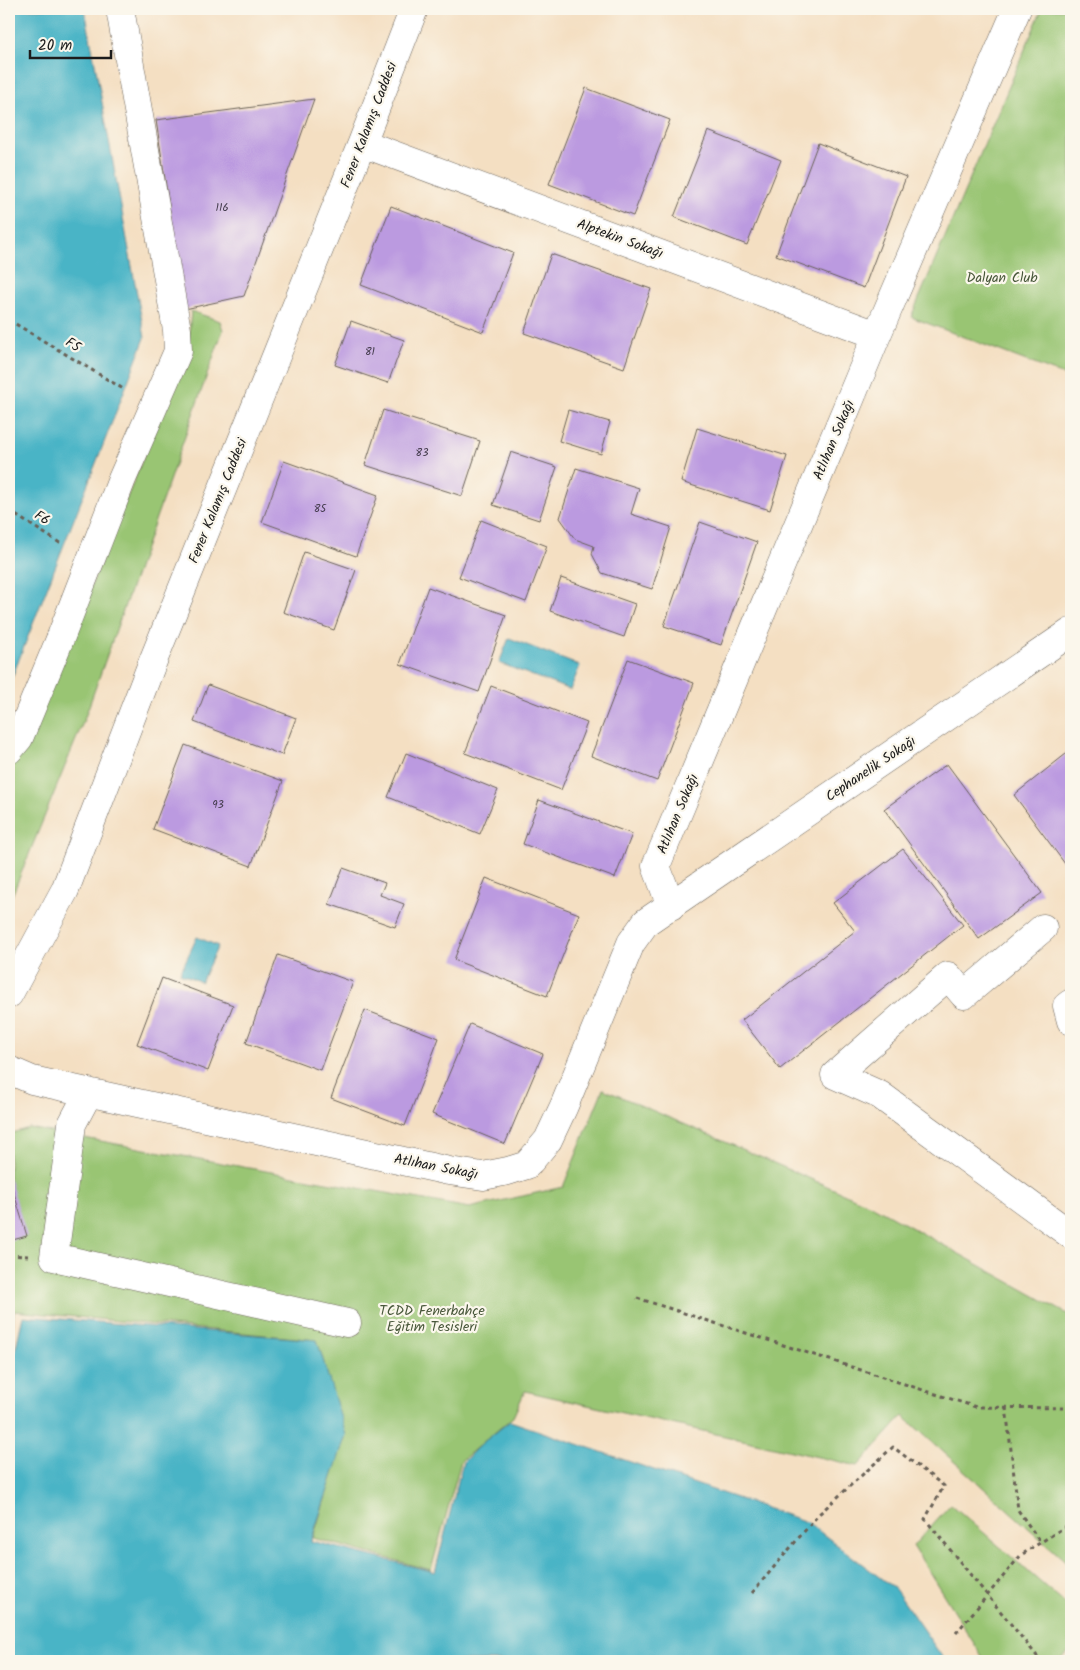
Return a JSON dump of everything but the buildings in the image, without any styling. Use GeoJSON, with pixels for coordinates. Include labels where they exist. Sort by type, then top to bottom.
{"type":"FeatureCollection","features":[{"type":"Feature","properties":{"kind":"street"},"geometry":{"type":"LineString","coordinates":[[9,750],[19,738],[26,722],[122,479],[178,351],[176,323],[120,9]]}},
{"type":"Feature","properties":{"kind":"street","name":"Fener Kalamış Caddesi"},"geometry":{"type":"LineString","coordinates":[[11,991],[65,890],[151,666],[362,143],[414,9]]}},
{"type":"Feature","properties":{"kind":"street","name":"Atlıhan Sokağı"},"geometry":{"type":"LineString","coordinates":[[16,1079],[89,1092],[449,1171],[483,1176],[527,1165],[548,1140],[568,1097],[631,943],[646,922],[671,906],[656,866],[878,335],[1017,9]]}},
{"type":"Feature","properties":{"kind":"street","name":"Alptekin Sokağı"},"geometry":{"type":"LineString","coordinates":[[362,143],[878,335]]}},
{"type":"Feature","properties":{"kind":"street","name":"Cephanelik Sokağı"},"geometry":{"type":"LineString","coordinates":[[671,906],[1071,632]]}},
{"type":"Feature","properties":{"kind":"street"},"geometry":{"type":"LineString","coordinates":[[1043,928],[964,995],[948,976],[834,1075],[880,1095],[1071,1235]]}},
{"type":"Feature","properties":{"kind":"street"},"geometry":{"type":"LineString","coordinates":[[1071,1003],[1066,1006],[1071,1021]]}},
{"type":"Feature","properties":{"kind":"street"},"geometry":{"type":"LineString","coordinates":[[89,1092],[72,1124],[54,1257],[347,1323]]}},
{"type":"Feature","properties":{"kind":"path","name":"F5"},"geometry":{"type":"LineString","coordinates":[[9,320],[126,390]]}},
{"type":"Feature","properties":{"kind":"path","name":"F6"},"geometry":{"type":"LineString","coordinates":[[9,511],[63,545]]}},
{"type":"Feature","properties":{"kind":"path"},"geometry":{"type":"LineString","coordinates":[[637,1298],[976,1407],[1071,1408]]}},
{"type":"Feature","properties":{"kind":"path"},"geometry":{"type":"LineString","coordinates":[[1006,1407],[1018,1510],[1041,1542]]}},
{"type":"Feature","properties":{"kind":"path"},"geometry":{"type":"LineString","coordinates":[[752,1593],[819,1514],[893,1447],[944,1486],[925,1519],[1041,1661]]}},
{"type":"Feature","properties":{"kind":"path"},"geometry":{"type":"LineString","coordinates":[[956,1633],[1021,1555],[1071,1523]]}},
{"type":"Feature","properties":{"kind":"green space","name":"Dalyan Club"},"geometry":{"type":"Polygon","coordinates":[[[1042,9],[1071,9],[1071,378],[911,317],[1042,9]]]}},
{"type":"Feature","properties":{"kind":"green space"},"geometry":{"type":"Polygon","coordinates":[[[191,311],[220,321],[223,330],[84,720],[9,903],[9,765],[25,748],[188,348],[191,311]]]}},
{"type":"Feature","properties":{"kind":"green space","name":"TCDD Fenerbahçe Eğitim Tesisleri"},"geometry":{"type":"Polygon","coordinates":[[[603,1089],[873,1206],[1071,1316],[1071,1566],[903,1416],[858,1466],[525,1391],[513,1417],[461,1461],[431,1570],[313,1538],[345,1435],[317,1340],[14,1311],[9,1363],[9,1134],[29,1128],[469,1208],[563,1187],[603,1089]]]}},
{"type":"Feature","properties":{"kind":"green space"},"geometry":{"type":"Polygon","coordinates":[[[951,1504],[1071,1609],[1071,1649],[1060,1661],[985,1661],[913,1546],[951,1504]]]}},
{"type":"Feature","properties":{"kind":"water"},"geometry":{"type":"Polygon","coordinates":[[[9,9],[85,9],[145,338],[9,685],[9,9]]]}},
{"type":"Feature","properties":{"kind":"water"},"geometry":{"type":"Polygon","coordinates":[[[509,638],[580,666],[570,690],[499,663],[509,638]]]}},
{"type":"Feature","properties":{"kind":"water"},"geometry":{"type":"Polygon","coordinates":[[[197,937],[218,946],[201,982],[180,973],[197,937]]]}},
{"type":"Feature","properties":{"kind":"water"},"geometry":{"type":"Polygon","coordinates":[[[23,1316],[317,1340],[346,1435],[311,1541],[435,1572],[463,1462],[481,1444],[510,1421],[807,1522],[895,1589],[945,1661],[9,1661],[9,1378],[23,1316]]]}}]}
